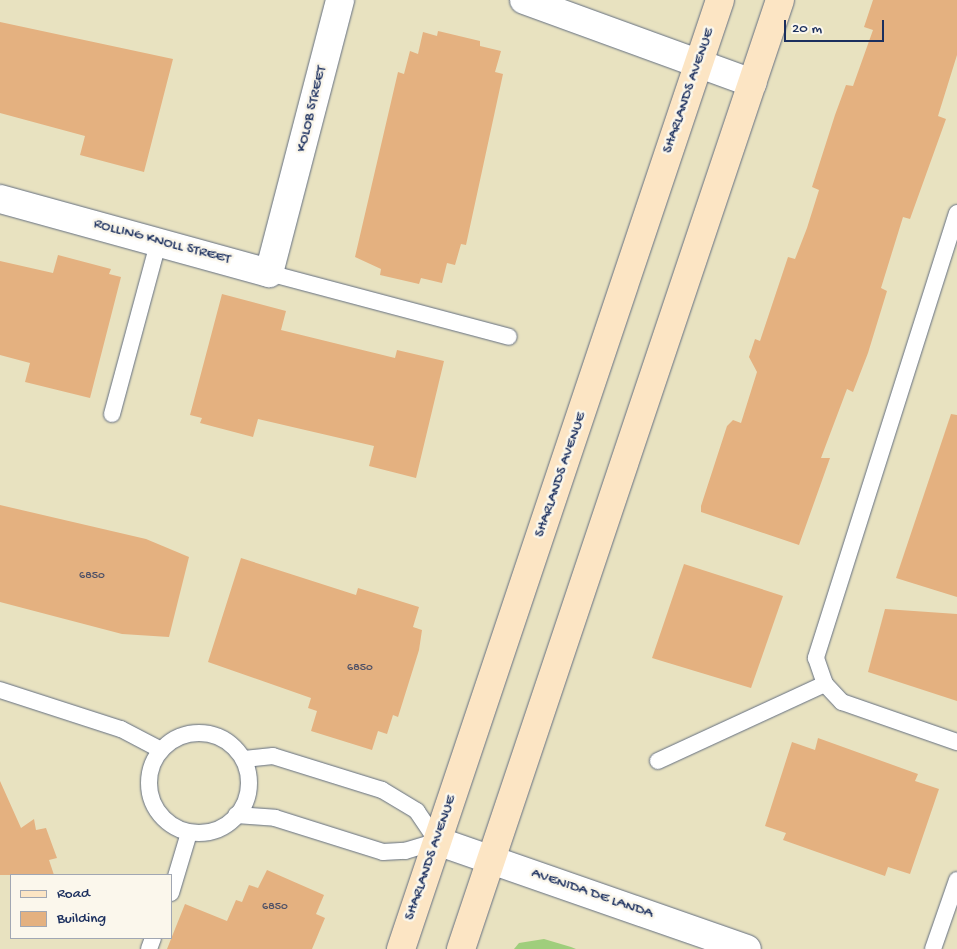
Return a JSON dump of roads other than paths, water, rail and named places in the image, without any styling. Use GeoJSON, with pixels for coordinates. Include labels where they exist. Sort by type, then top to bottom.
{"type":"FeatureCollection","features":[{"type":"Feature","properties":{"kind":"main road","name":"SHARLANDS AVENUE"},"geometry":{"type":"LineString","coordinates":[[400,949],[720,0]]}},
{"type":"Feature","properties":{"kind":"main road"},"geometry":{"type":"LineString","coordinates":[[461,949],[780,0]]}},
{"type":"Feature","properties":{"kind":"street","name":"KOLOB STREET"},"geometry":{"type":"LineString","coordinates":[[269,273],[340,0]]}},
{"type":"Feature","properties":{"kind":"street"},"geometry":{"type":"LineString","coordinates":[[524,0],[699,61],[752,83]]}},
{"type":"Feature","properties":{"kind":"street","name":"ROLLING KNOLL STREET"},"geometry":{"type":"LineString","coordinates":[[0,199],[159,240],[269,273]]}},
{"type":"Feature","properties":{"kind":"street","name":"AVENIDA DE LANDA"},"geometry":{"type":"LineString","coordinates":[[437,840],[747,949]]}},
{"type":"Feature","properties":{"kind":"lane"},"geometry":{"type":"LineString","coordinates":[[957,213],[818,641],[817,664],[825,684],[842,702],[868,714],[957,742]]}},
{"type":"Feature","properties":{"kind":"lane"},"geometry":{"type":"LineString","coordinates":[[112,414],[159,240]]}},
{"type":"Feature","properties":{"kind":"lane"},"geometry":{"type":"LineString","coordinates":[[269,273],[509,337]]}},
{"type":"Feature","properties":{"kind":"lane"},"geometry":{"type":"LineString","coordinates":[[658,761],[825,684]]}},
{"type":"Feature","properties":{"kind":"lane"},"geometry":{"type":"LineString","coordinates":[[0,690],[121,729],[161,750]]}},
{"type":"Feature","properties":{"kind":"lane"},"geometry":{"type":"LineString","coordinates":[[186,733],[209,733],[229,742],[244,759],[249,781],[245,804],[236,815],[211,832],[189,833],[168,823],[153,806],[148,784],[152,762],[161,750],[186,733]]}},
{"type":"Feature","properties":{"kind":"lane"},"geometry":{"type":"LineString","coordinates":[[236,815],[275,818],[383,852],[405,851],[437,840],[418,811],[388,793],[273,756],[244,759]]}},
{"type":"Feature","properties":{"kind":"lane"},"geometry":{"type":"LineString","coordinates":[[172,890],[189,833]]}},
{"type":"Feature","properties":{"kind":"lane"},"geometry":{"type":"LineString","coordinates":[[933,949],[957,880]]}}]}
